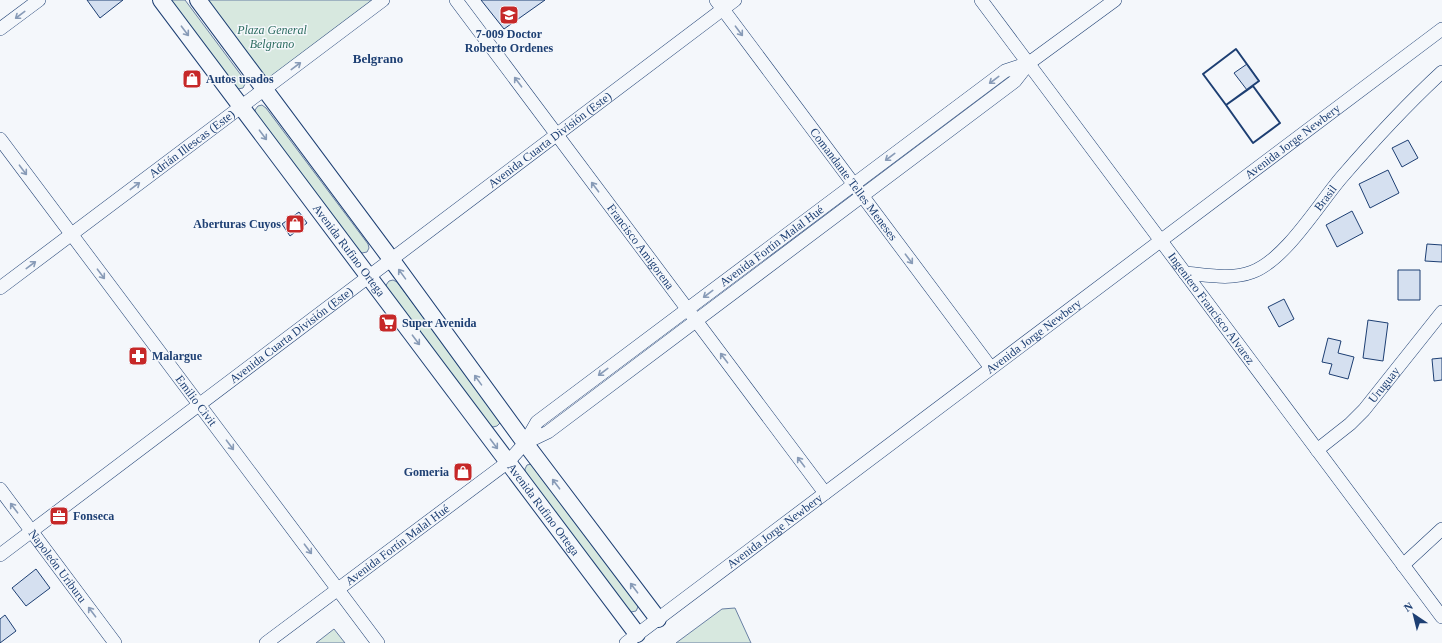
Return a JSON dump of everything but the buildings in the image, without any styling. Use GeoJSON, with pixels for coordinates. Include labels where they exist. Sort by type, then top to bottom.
{"type":"FeatureCollection","features":[{"type":"Feature","properties":{"kind":"main road","name":"Avenida Rufino Ortega"},"geometry":{"type":"LineString","coordinates":[[161,0],[508,462],[632,639]]}},
{"type":"Feature","properties":{"kind":"main road","name":"Avenida Rufino Ortega"},"geometry":{"type":"LineString","coordinates":[[198,0],[391,259],[524,443],[658,619]]}},
{"type":"Feature","properties":{"kind":"street"},"geometry":{"type":"LineString","coordinates":[[0,29],[39,0]]}},
{"type":"Feature","properties":{"kind":"street","name":"Adrián Illescas (Este)"},"geometry":{"type":"LineString","coordinates":[[0,288],[383,0]]}},
{"type":"Feature","properties":{"kind":"street","name":"Francisco Amigorena"},"geometry":{"type":"LineString","coordinates":[[456,0],[825,493]]}},
{"type":"Feature","properties":{"kind":"street","name":"Avenida Cuarta División (Este)"},"geometry":{"type":"LineString","coordinates":[[0,555],[557,135],[719,5],[735,0]]}},
{"type":"Feature","properties":{"kind":"street","name":"Ingeniero Francisco Alvarez"},"geometry":{"type":"LineString","coordinates":[[981,0],[1403,565],[1440,612]]}},
{"type":"Feature","properties":{"kind":"street","name":"Avenida Fortín Malal Hué"},"geometry":{"type":"LineString","coordinates":[[524,443],[548,432],[1015,81],[1029,63],[1115,0]]}},
{"type":"Feature","properties":{"kind":"street","name":"Comandante Telles Meneses"},"geometry":{"type":"LineString","coordinates":[[719,5],[991,368]]}},
{"type":"Feature","properties":{"kind":"street","name":"Avenida Jorge Newbery"},"geometry":{"type":"LineString","coordinates":[[632,639],[1442,29]]}},
{"type":"Feature","properties":{"kind":"street","name":"Avenida Fortín Malal Hué"},"geometry":{"type":"LineString","coordinates":[[266,643],[508,462],[524,443],[537,422],[1005,71],[1029,63]]}},
{"type":"Feature","properties":{"kind":"street","name":"Brasil"},"geometry":{"type":"LineString","coordinates":[[1185,273],[1239,276],[1252,272],[1266,265],[1284,249],[1339,180],[1379,134],[1442,72]]}},
{"type":"Feature","properties":{"kind":"street","name":"Emilio Civit"},"geometry":{"type":"LineString","coordinates":[[0,139],[378,643]]}},
{"type":"Feature","properties":{"kind":"street","name":"Uruguay"},"geometry":{"type":"LineString","coordinates":[[1317,450],[1364,410],[1442,312]]}},
{"type":"Feature","properties":{"kind":"street","name":"Napoleón Uriburu"},"geometry":{"type":"LineString","coordinates":[[0,489],[115,643]]}},
{"type":"Feature","properties":{"kind":"street"},"geometry":{"type":"LineString","coordinates":[[1403,565],[1442,529]]}},
{"type":"Feature","properties":{"kind":"green space"},"geometry":{"type":"Polygon","coordinates":[[[170,0],[185,0],[244,79],[245,84],[243,88],[238,89],[235,86],[170,0]]]}},
{"type":"Feature","properties":{"kind":"green space","name":"Plaza General Belgrano"},"geometry":{"type":"Polygon","coordinates":[[[198,0],[383,0],[264,90],[198,0]]]}},
{"type":"Feature","properties":{"kind":"green space"},"geometry":{"type":"Polygon","coordinates":[[[262,105],[266,108],[368,244],[369,248],[367,252],[362,253],[358,250],[256,114],[255,110],[258,106],[262,105]]]}},
{"type":"Feature","properties":{"kind":"green space"},"geometry":{"type":"Polygon","coordinates":[[[393,280],[397,282],[499,418],[500,423],[497,426],[493,427],[489,425],[387,289],[386,285],[389,281],[393,280]]]}},
{"type":"Feature","properties":{"kind":"green space"},"geometry":{"type":"Polygon","coordinates":[[[531,464],[637,603],[638,607],[636,611],[631,612],[628,609],[525,473],[527,465],[531,464]]]}},
{"type":"Feature","properties":{"kind":"green space"},"geometry":{"type":"Polygon","coordinates":[[[735,608],[751,643],[676,643],[722,609],[735,608]]]}},
{"type":"Feature","properties":{"kind":"green space"},"geometry":{"type":"Polygon","coordinates":[[[334,629],[345,643],[316,643],[334,629]]]}},
{"type":"Feature","properties":{"kind":"wall"},"geometry":{"type":"LineString","coordinates":[[1236,49],[1259,81],[1226,105],[1203,74],[1236,49]]}},
{"type":"Feature","properties":{"kind":"wall"},"geometry":{"type":"LineString","coordinates":[[1253,86],[1280,123],[1253,143],[1226,105],[1253,86]]}},
{"type":"Feature","properties":{"kind":"place","name":"7-009 Doctor Roberto Ordenes"},"geometry":{"type":"Point","coordinates":[509,15]}},
{"type":"Feature","properties":{"kind":"place","name":"Autos usados"},"geometry":{"type":"Point","coordinates":[192,79]}},
{"type":"Feature","properties":{"kind":"place","name":"Aberturas Cuyos"},"geometry":{"type":"Point","coordinates":[295,224]}},
{"type":"Feature","properties":{"kind":"place","name":"Super Avenida"},"geometry":{"type":"Point","coordinates":[388,323]}},
{"type":"Feature","properties":{"kind":"place","name":"Malargue"},"geometry":{"type":"Point","coordinates":[138,356]}},
{"type":"Feature","properties":{"kind":"place","name":"Gomeria"},"geometry":{"type":"Point","coordinates":[463,472]}},
{"type":"Feature","properties":{"kind":"place","name":"Fonseca"},"geometry":{"type":"Point","coordinates":[59,516]}},
{"type":"Feature","properties":{"kind":"district","name":"Belgrano"},"geometry":{"type":"Point","coordinates":[378,58]}}]}
